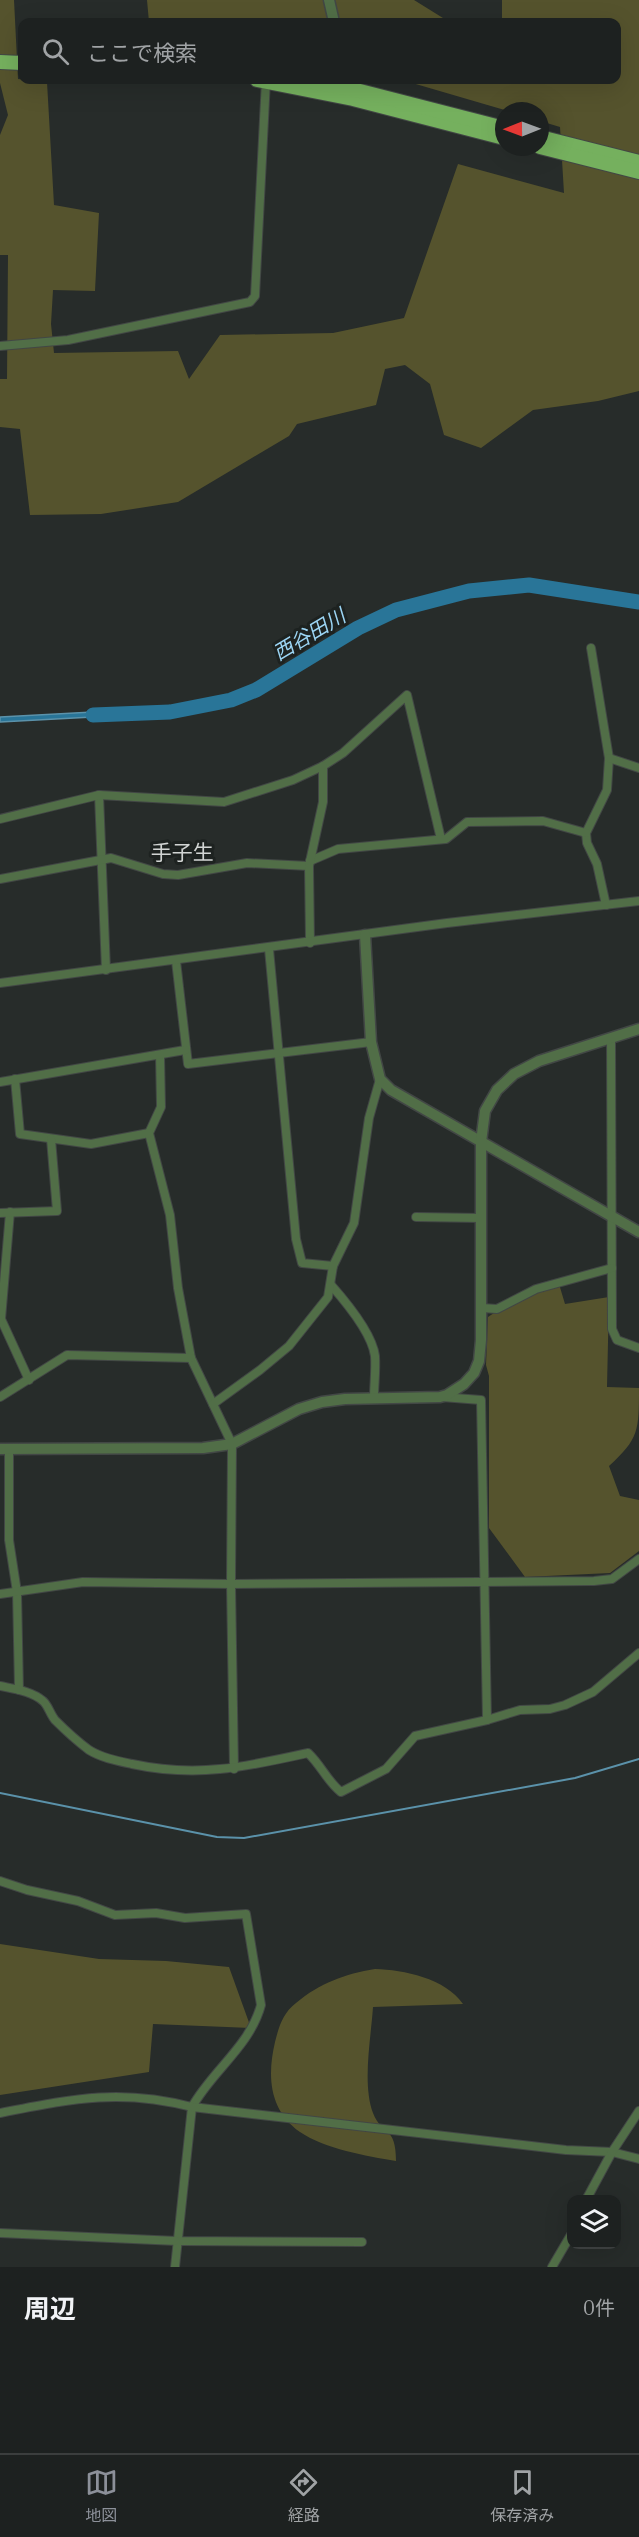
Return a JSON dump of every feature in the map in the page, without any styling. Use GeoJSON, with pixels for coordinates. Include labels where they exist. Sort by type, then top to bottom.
{"type":"FeatureCollection","features":[{"type":"Feature","properties":{"kind":"main road"},"geometry":{"type":"LineString","coordinates":[[0,63],[18,63]]}},
{"type":"Feature","properties":{"kind":"main road"},"geometry":{"type":"LineString","coordinates":[[278,84],[352,99],[495,136]]}},
{"type":"Feature","properties":{"kind":"main road"},"geometry":{"type":"LineString","coordinates":[[336,84],[495,126]]}},
{"type":"Feature","properties":{"kind":"main road"},"geometry":{"type":"LineString","coordinates":[[549,139],[639,162]]}},
{"type":"Feature","properties":{"kind":"main road"},"geometry":{"type":"LineString","coordinates":[[549,149],[639,172]]}},
{"type":"Feature","properties":{"kind":"street"},"geometry":{"type":"LineString","coordinates":[[329,0],[333,18]]}},
{"type":"Feature","properties":{"kind":"street"},"geometry":{"type":"LineString","coordinates":[[0,346],[68,340],[250,302],[255,296],[263,84]]}},
{"type":"Feature","properties":{"kind":"street"},"geometry":{"type":"LineString","coordinates":[[591,648],[609,758],[607,790],[586,833],[587,843],[597,864],[606,905]]}},
{"type":"Feature","properties":{"kind":"street"},"geometry":{"type":"LineString","coordinates":[[0,819],[99,795],[224,802],[293,780],[323,766],[343,753],[407,695],[441,839]]}},
{"type":"Feature","properties":{"kind":"street"},"geometry":{"type":"LineString","coordinates":[[609,758],[639,768]]}},
{"type":"Feature","properties":{"kind":"street"},"geometry":{"type":"LineString","coordinates":[[310,943],[309,863],[322,802],[323,766]]}},
{"type":"Feature","properties":{"kind":"street"},"geometry":{"type":"LineString","coordinates":[[99,795],[106,970]]}},
{"type":"Feature","properties":{"kind":"street"},"geometry":{"type":"LineString","coordinates":[[0,879],[111,858],[163,874],[178,876],[247,863],[309,863],[338,849],[446,839],[467,822],[543,821],[586,833]]}},
{"type":"Feature","properties":{"kind":"street"},"geometry":{"type":"LineString","coordinates":[[0,983],[639,901]]}},
{"type":"Feature","properties":{"kind":"street"},"geometry":{"type":"LineString","coordinates":[[213,1404],[289,1346],[328,1297],[333,1266],[354,1223],[369,1118],[380,1079],[371,1042],[365,935]]}},
{"type":"Feature","properties":{"kind":"street"},"geometry":{"type":"LineString","coordinates":[[269,949],[296,1239],[303,1263],[333,1266]]}},
{"type":"Feature","properties":{"kind":"street"},"geometry":{"type":"LineString","coordinates":[[176,961],[188,1064],[371,1042]]}},
{"type":"Feature","properties":{"kind":"street"},"geometry":{"type":"LineString","coordinates":[[440,1397],[453,1392],[474,1373],[480,1352],[481,1142],[485,1111],[497,1090],[514,1074],[539,1061],[639,1029]]}},
{"type":"Feature","properties":{"kind":"street"},"geometry":{"type":"LineString","coordinates":[[611,1038],[612,1329],[616,1340],[639,1348]]}},
{"type":"Feature","properties":{"kind":"street"},"geometry":{"type":"LineString","coordinates":[[0,1082],[185,1050]]}},
{"type":"Feature","properties":{"kind":"street"},"geometry":{"type":"LineString","coordinates":[[160,1055],[161,1107],[149,1133],[170,1215],[178,1288],[191,1358],[232,1444],[231,1584],[234,1769]]}},
{"type":"Feature","properties":{"kind":"street"},"geometry":{"type":"LineString","coordinates":[[15,1079],[20,1134],[91,1144],[149,1133]]}},
{"type":"Feature","properties":{"kind":"street"},"geometry":{"type":"LineString","coordinates":[[380,1079],[391,1089],[639,1232]]}},
{"type":"Feature","properties":{"kind":"street"},"geometry":{"type":"LineString","coordinates":[[0,1212],[57,1211],[51,1139]]}},
{"type":"Feature","properties":{"kind":"street"},"geometry":{"type":"LineString","coordinates":[[10,1212],[3,1263],[1,1319],[29,1380]]}},
{"type":"Feature","properties":{"kind":"street"},"geometry":{"type":"LineString","coordinates":[[416,1217],[481,1218]]}},
{"type":"Feature","properties":{"kind":"street"},"geometry":{"type":"LineString","coordinates":[[482,1308],[498,1310],[536,1289],[612,1268]]}},
{"type":"Feature","properties":{"kind":"street"},"geometry":{"type":"LineString","coordinates":[[331,1285],[346,1302],[366,1334],[375,1354],[374,1398]]}},
{"type":"Feature","properties":{"kind":"street"},"geometry":{"type":"LineString","coordinates":[[0,1397],[67,1355],[191,1358]]}},
{"type":"Feature","properties":{"kind":"street"},"geometry":{"type":"LineString","coordinates":[[19,1690],[17,1592],[9,1540],[4,1450],[203,1448],[232,1444],[299,1409],[322,1402],[440,1397],[481,1400],[487,1720]]}},
{"type":"Feature","properties":{"kind":"street"},"geometry":{"type":"LineString","coordinates":[[0,1594],[83,1582],[231,1584],[612,1579],[639,1559]]}},
{"type":"Feature","properties":{"kind":"street"},"geometry":{"type":"LineString","coordinates":[[0,1686],[19,1690],[44,1702],[54,1718],[73,1736],[91,1751],[110,1759],[168,1770],[234,1769],[308,1754],[315,1759],[331,1784],[341,1792],[386,1769],[415,1736],[520,1710],[550,1709],[566,1705],[593,1692],[639,1653]]}},
{"type":"Feature","properties":{"kind":"street"},"geometry":{"type":"LineString","coordinates":[[0,1881],[27,1890],[78,1901],[116,1915],[156,1913],[185,1918],[246,1914],[261,1998],[257,2018],[239,2047],[202,2090],[192,2107],[175,2267]]}},
{"type":"Feature","properties":{"kind":"street"},"geometry":{"type":"LineString","coordinates":[[0,2113],[69,2099],[124,2096],[169,2101],[192,2107],[566,2150],[612,2152],[639,2159]]}},
{"type":"Feature","properties":{"kind":"street"},"geometry":{"type":"LineString","coordinates":[[588,2195],[612,2152],[639,2111]]}},
{"type":"Feature","properties":{"kind":"street"},"geometry":{"type":"LineString","coordinates":[[0,2233],[177,2241],[362,2242]]}},
{"type":"Feature","properties":{"kind":"street"},"geometry":{"type":"LineString","coordinates":[[552,2267],[567,2242]]}},
{"type":"Feature","properties":{"kind":"shaded area"},"geometry":{"type":"Polygon","coordinates":[[[0,0],[14,0],[18,84],[47,84],[54,205],[99,213],[95,291],[53,290],[51,324],[54,353],[178,351],[189,379],[220,335],[333,333],[404,318],[458,164],[564,193],[560,127],[549,124],[549,102],[495,102],[495,107],[416,84],[621,84],[621,18],[502,18],[502,0],[639,0],[639,391],[598,401],[533,410],[481,448],[444,435],[430,384],[405,365],[385,369],[376,405],[297,424],[289,436],[178,502],[101,514],[30,515],[20,429],[0,427],[0,379],[7,379],[8,255],[0,255],[0,135],[8,115],[0,83],[0,0]]]}},
{"type":"Feature","properties":{"kind":"shaded area"},"geometry":{"type":"Polygon","coordinates":[[[147,0],[414,0],[443,18],[149,18],[147,0]]]}},
{"type":"Feature","properties":{"kind":"shaded area"},"geometry":{"type":"Polygon","coordinates":[[[559,1284],[565,1304],[609,1297],[607,1387],[639,1388],[639,1414],[632,1441],[609,1466],[620,1496],[639,1500],[639,1551],[610,1573],[525,1577],[489,1528],[489,1376],[486,1365],[488,1317],[521,1295],[559,1284]]]}},
{"type":"Feature","properties":{"kind":"shaded area"},"geometry":{"type":"Polygon","coordinates":[[[0,1944],[99,1959],[166,1961],[229,1967],[251,2028],[153,2024],[149,2072],[0,2095],[0,1944]]]}},
{"type":"Feature","properties":{"kind":"shaded area"},"geometry":{"type":"Polygon","coordinates":[[[375,1969],[398,1971],[423,1977],[446,1988],[463,2004],[373,2007],[368,2089],[373,2113],[394,2142],[396,2161],[333,2147],[300,2132],[290,2123],[276,2103],[271,2080],[277,2036],[282,2020],[288,2011],[305,1996],[333,1980],[375,1969]]]}},
{"type":"Feature","properties":{"kind":"water"},"geometry":{"type":"Polygon","coordinates":[[[111,711],[111,716],[0,722],[0,717],[111,711]]]}},
{"type":"Feature","properties":{"kind":"waterway","name":"西谷田川"},"geometry":{"type":"LineString","coordinates":[[93,715],[170,712],[231,700],[256,690],[358,628],[396,610],[469,591],[529,585],[639,602]]}},
{"type":"Feature","properties":{"kind":"waterway"},"geometry":{"type":"LineString","coordinates":[[0,1793],[217,1837],[244,1838],[575,1778],[639,1759]]}},
{"type":"Feature","properties":{"kind":"district","name":"手子生"},"geometry":{"type":"Point","coordinates":[182,852]}}]}
